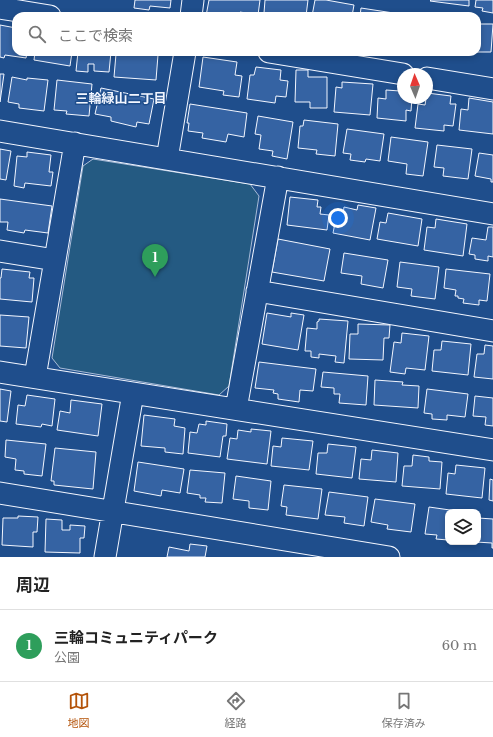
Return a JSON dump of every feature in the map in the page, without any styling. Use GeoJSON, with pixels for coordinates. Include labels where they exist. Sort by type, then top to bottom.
{"type":"FeatureCollection","features":[{"type":"Feature","properties":{"kind":"street"},"geometry":{"type":"LineString","coordinates":[[192,12],[194,0]]}},
{"type":"Feature","properties":{"kind":"street"},"geometry":{"type":"LineString","coordinates":[[0,8],[25,12]]}},
{"type":"Feature","properties":{"kind":"street"},"geometry":{"type":"LineString","coordinates":[[167,159],[184,56]]}},
{"type":"Feature","properties":{"kind":"street"},"geometry":{"type":"LineString","coordinates":[[293,56],[397,73]]}},
{"type":"Feature","properties":{"kind":"street"},"geometry":{"type":"LineString","coordinates":[[433,79],[493,89]]}},
{"type":"Feature","properties":{"kind":"street"},"geometry":{"type":"LineString","coordinates":[[0,130],[493,214]]}},
{"type":"Feature","properties":{"kind":"street"},"geometry":{"type":"LineString","coordinates":[[35,378],[75,143]]}},
{"type":"Feature","properties":{"kind":"street"},"geometry":{"type":"LineString","coordinates":[[236,409],[278,177]]}},
{"type":"Feature","properties":{"kind":"street"},"geometry":{"type":"LineString","coordinates":[[0,251],[55,260]]}},
{"type":"Feature","properties":{"kind":"street"},"geometry":{"type":"LineString","coordinates":[[257,291],[493,330]]}},
{"type":"Feature","properties":{"kind":"street"},"geometry":{"type":"LineString","coordinates":[[0,372],[493,450]]}},
{"type":"Feature","properties":{"kind":"street"},"geometry":{"type":"LineString","coordinates":[[105,557],[133,393]]}},
{"type":"Feature","properties":{"kind":"street"},"geometry":{"type":"LineString","coordinates":[[0,493],[389,557]]}},
{"type":"Feature","properties":{"kind":"shaded area"},"geometry":{"type":"Polygon","coordinates":[[[93,159],[250,184],[259,196],[229,386],[219,395],[60,368],[52,358],[83,166],[93,159]]]}},
{"type":"Feature","properties":{"kind":"building"},"geometry":{"type":"Polygon","coordinates":[[[135,0],[171,0],[170,8],[150,6],[149,10],[134,8],[135,0]]]}},
{"type":"Feature","properties":{"kind":"building"},"geometry":{"type":"Polygon","coordinates":[[[209,0],[260,0],[258,12],[207,12],[209,0]]]}},
{"type":"Feature","properties":{"kind":"building"},"geometry":{"type":"Polygon","coordinates":[[[265,0],[308,0],[306,12],[264,12],[265,0]]]}},
{"type":"Feature","properties":{"kind":"building"},"geometry":{"type":"Polygon","coordinates":[[[315,0],[326,0],[354,5],[353,12],[313,12],[315,0]]]}},
{"type":"Feature","properties":{"kind":"building"},"geometry":{"type":"Polygon","coordinates":[[[469,0],[469,6],[430,1],[469,0]]]}},
{"type":"Feature","properties":{"kind":"building"},"geometry":{"type":"Polygon","coordinates":[[[476,0],[493,0],[493,13],[482,11],[483,8],[475,7],[476,0]]]}},
{"type":"Feature","properties":{"kind":"building"},"geometry":{"type":"Polygon","coordinates":[[[361,8],[387,12],[360,12],[361,8]]]}},
{"type":"Feature","properties":{"kind":"building"},"geometry":{"type":"Polygon","coordinates":[[[481,24],[493,24],[491,52],[481,52],[481,24]]]}},
{"type":"Feature","properties":{"kind":"building"},"geometry":{"type":"Polygon","coordinates":[[[0,25],[12,27],[12,56],[5,55],[4,58],[0,57],[0,25]]]}},
{"type":"Feature","properties":{"kind":"building"},"geometry":{"type":"Polygon","coordinates":[[[12,56],[26,56],[26,58],[12,56]]]}},
{"type":"Feature","properties":{"kind":"building"},"geometry":{"type":"Polygon","coordinates":[[[34,56],[71,56],[70,66],[34,60],[34,56]]]}},
{"type":"Feature","properties":{"kind":"building"},"geometry":{"type":"Polygon","coordinates":[[[78,56],[111,56],[109,72],[94,71],[94,64],[88,64],[88,72],[76,71],[78,56]]]}},
{"type":"Feature","properties":{"kind":"building"},"geometry":{"type":"Polygon","coordinates":[[[116,56],[158,56],[156,80],[114,77],[116,56]]]}},
{"type":"Feature","properties":{"kind":"building"},"geometry":{"type":"Polygon","coordinates":[[[203,57],[237,62],[235,75],[242,76],[239,97],[223,95],[224,91],[199,87],[203,57]]]}},
{"type":"Feature","properties":{"kind":"building"},"geometry":{"type":"Polygon","coordinates":[[[256,67],[281,70],[280,80],[288,81],[286,97],[276,96],[275,103],[247,99],[250,75],[254,75],[256,67]]]}},
{"type":"Feature","properties":{"kind":"building"},"geometry":{"type":"Polygon","coordinates":[[[296,70],[308,70],[308,77],[327,77],[327,108],[310,108],[310,102],[295,102],[296,70]]]}},
{"type":"Feature","properties":{"kind":"building"},"geometry":{"type":"Polygon","coordinates":[[[0,74],[4,74],[0,102],[0,74]]]}},
{"type":"Feature","properties":{"kind":"building"},"geometry":{"type":"Polygon","coordinates":[[[12,77],[27,80],[27,78],[48,80],[44,111],[19,108],[19,104],[8,102],[12,77]]]}},
{"type":"Feature","properties":{"kind":"building"},"geometry":{"type":"Polygon","coordinates":[[[57,80],[92,84],[89,116],[66,114],[67,111],[54,110],[57,80]]]}},
{"type":"Feature","properties":{"kind":"building"},"geometry":{"type":"Polygon","coordinates":[[[342,82],[373,84],[370,115],[334,112],[336,87],[342,88],[342,82]]]}},
{"type":"Feature","properties":{"kind":"building"},"geometry":{"type":"Polygon","coordinates":[[[101,88],[154,99],[149,124],[137,122],[136,127],[111,121],[111,117],[95,114],[101,88]]]}},
{"type":"Feature","properties":{"kind":"building"},"geometry":{"type":"Polygon","coordinates":[[[386,90],[397,91],[397,104],[412,104],[411,111],[406,110],[406,121],[377,118],[378,98],[386,99],[386,90]]]}},
{"type":"Feature","properties":{"kind":"building"},"geometry":{"type":"Polygon","coordinates":[[[433,94],[451,96],[450,104],[456,104],[453,126],[444,125],[444,131],[415,128],[418,104],[433,104],[433,94]]]}},
{"type":"Feature","properties":{"kind":"building"},"geometry":{"type":"Polygon","coordinates":[[[469,98],[493,102],[493,134],[459,130],[461,109],[468,110],[469,98]]]}},
{"type":"Feature","properties":{"kind":"building"},"geometry":{"type":"Polygon","coordinates":[[[190,104],[247,113],[244,137],[228,134],[226,142],[202,138],[203,133],[188,131],[189,123],[187,123],[190,104]]]}},
{"type":"Feature","properties":{"kind":"building"},"geometry":{"type":"Polygon","coordinates":[[[258,116],[293,122],[287,159],[272,156],[273,151],[259,149],[261,135],[255,134],[258,116]]]}},
{"type":"Feature","properties":{"kind":"building"},"geometry":{"type":"Polygon","coordinates":[[[304,120],[338,124],[335,156],[316,154],[317,150],[298,148],[300,126],[303,126],[304,120]]]}},
{"type":"Feature","properties":{"kind":"building"},"geometry":{"type":"Polygon","coordinates":[[[347,129],[384,134],[380,161],[366,159],[365,162],[350,160],[351,154],[343,153],[347,129]]]}},
{"type":"Feature","properties":{"kind":"building"},"geometry":{"type":"Polygon","coordinates":[[[391,137],[428,142],[423,176],[406,174],[407,164],[388,161],[391,137]]]}},
{"type":"Feature","properties":{"kind":"building"},"geometry":{"type":"Polygon","coordinates":[[[437,145],[472,149],[468,179],[443,176],[444,168],[434,167],[437,145]]]}},
{"type":"Feature","properties":{"kind":"building"},"geometry":{"type":"Polygon","coordinates":[[[0,149],[11,151],[6,180],[0,179],[0,149]]]}},
{"type":"Feature","properties":{"kind":"building"},"geometry":{"type":"Polygon","coordinates":[[[27,152],[51,155],[49,172],[53,172],[51,186],[25,183],[24,188],[14,186],[17,156],[27,157],[27,152]]]}},
{"type":"Feature","properties":{"kind":"building"},"geometry":{"type":"Polygon","coordinates":[[[479,153],[493,155],[493,182],[491,182],[491,179],[475,176],[479,153]]]}},
{"type":"Feature","properties":{"kind":"building"},"geometry":{"type":"Polygon","coordinates":[[[290,197],[318,200],[317,207],[321,207],[320,214],[329,215],[327,230],[287,225],[290,197]]]}},
{"type":"Feature","properties":{"kind":"building"},"geometry":{"type":"Polygon","coordinates":[[[0,199],[52,206],[48,233],[25,230],[24,233],[7,230],[8,222],[0,222],[0,199]]]}},
{"type":"Feature","properties":{"kind":"building"},"geometry":{"type":"Polygon","coordinates":[[[358,205],[376,208],[370,240],[333,233],[337,213],[343,214],[344,207],[357,210],[358,205]]]}},
{"type":"Feature","properties":{"kind":"building"},"geometry":{"type":"Polygon","coordinates":[[[388,213],[422,219],[418,246],[377,239],[380,222],[386,223],[388,213]]]}},
{"type":"Feature","properties":{"kind":"building"},"geometry":{"type":"Polygon","coordinates":[[[436,219],[467,224],[463,256],[424,250],[427,227],[435,228],[436,219]]]}},
{"type":"Feature","properties":{"kind":"building"},"geometry":{"type":"Polygon","coordinates":[[[488,227],[493,227],[493,257],[488,256],[488,261],[475,259],[475,255],[469,254],[472,238],[486,240],[488,227]]]}},
{"type":"Feature","properties":{"kind":"building"},"geometry":{"type":"Polygon","coordinates":[[[278,239],[330,249],[324,281],[272,272],[278,239]]]}},
{"type":"Feature","properties":{"kind":"building"},"geometry":{"type":"Polygon","coordinates":[[[344,253],[388,260],[383,288],[361,284],[362,276],[341,273],[344,253]]]}},
{"type":"Feature","properties":{"kind":"building"},"geometry":{"type":"Polygon","coordinates":[[[400,262],[439,267],[435,299],[411,296],[412,289],[397,287],[400,262]]]}},
{"type":"Feature","properties":{"kind":"building"},"geometry":{"type":"Polygon","coordinates":[[[2,269],[30,272],[29,278],[34,278],[32,302],[0,299],[0,278],[2,269]]]}},
{"type":"Feature","properties":{"kind":"building"},"geometry":{"type":"Polygon","coordinates":[[[446,269],[490,274],[487,301],[479,300],[479,305],[463,303],[464,299],[455,296],[456,290],[444,288],[446,269]]]}},
{"type":"Feature","properties":{"kind":"building"},"geometry":{"type":"Polygon","coordinates":[[[267,313],[291,317],[291,313],[304,315],[298,350],[262,344],[267,313]]]}},
{"type":"Feature","properties":{"kind":"building"},"geometry":{"type":"Polygon","coordinates":[[[0,315],[29,317],[26,348],[0,346],[0,315]]]}},
{"type":"Feature","properties":{"kind":"building"},"geometry":{"type":"Polygon","coordinates":[[[319,319],[348,321],[344,363],[335,362],[336,356],[319,354],[319,358],[311,357],[311,351],[305,351],[307,328],[317,329],[317,322],[319,319]]]}},
{"type":"Feature","properties":{"kind":"building"},"geometry":{"type":"Polygon","coordinates":[[[358,324],[390,325],[389,338],[384,338],[383,360],[349,359],[350,334],[358,334],[358,324]]]}},
{"type":"Feature","properties":{"kind":"building"},"geometry":{"type":"Polygon","coordinates":[[[402,333],[429,336],[425,370],[406,368],[405,374],[390,372],[394,342],[401,343],[402,333]]]}},
{"type":"Feature","properties":{"kind":"building"},"geometry":{"type":"Polygon","coordinates":[[[442,341],[471,344],[468,375],[432,371],[434,350],[441,350],[442,341]]]}},
{"type":"Feature","properties":{"kind":"building"},"geometry":{"type":"Polygon","coordinates":[[[485,345],[493,346],[493,379],[474,377],[477,354],[484,354],[485,345]]]}},
{"type":"Feature","properties":{"kind":"building"},"geometry":{"type":"Polygon","coordinates":[[[259,362],[316,369],[313,391],[300,390],[299,402],[278,399],[278,394],[273,393],[274,390],[255,388],[259,362]]]}},
{"type":"Feature","properties":{"kind":"building"},"geometry":{"type":"Polygon","coordinates":[[[323,372],[368,376],[366,405],[339,403],[340,394],[334,394],[334,388],[321,387],[323,372]]]}},
{"type":"Feature","properties":{"kind":"building"},"geometry":{"type":"Polygon","coordinates":[[[375,380],[403,382],[402,385],[419,386],[418,408],[374,405],[375,380]]]}},
{"type":"Feature","properties":{"kind":"building"},"geometry":{"type":"Polygon","coordinates":[[[0,389],[11,391],[7,422],[0,421],[0,389]]]}},
{"type":"Feature","properties":{"kind":"building"},"geometry":{"type":"Polygon","coordinates":[[[427,389],[468,394],[465,417],[447,415],[447,420],[432,419],[432,414],[424,413],[427,389]]]}},
{"type":"Feature","properties":{"kind":"building"},"geometry":{"type":"Polygon","coordinates":[[[27,395],[55,399],[52,426],[42,424],[41,427],[16,424],[18,405],[25,406],[27,395]]]}},
{"type":"Feature","properties":{"kind":"building"},"geometry":{"type":"Polygon","coordinates":[[[475,396],[493,398],[493,426],[485,425],[486,417],[473,416],[475,396]]]}},
{"type":"Feature","properties":{"kind":"building"},"geometry":{"type":"Polygon","coordinates":[[[71,400],[102,404],[98,436],[57,430],[60,411],[70,413],[71,400]]]}},
{"type":"Feature","properties":{"kind":"building"},"geometry":{"type":"Polygon","coordinates":[[[144,415],[175,419],[174,426],[185,428],[183,454],[165,452],[165,448],[141,446],[144,415]]]}},
{"type":"Feature","properties":{"kind":"building"},"geometry":{"type":"Polygon","coordinates":[[[206,421],[227,424],[226,436],[223,436],[220,457],[188,453],[190,432],[197,433],[199,424],[206,425],[206,421]]]}},
{"type":"Feature","properties":{"kind":"building"},"geometry":{"type":"Polygon","coordinates":[[[251,429],[271,431],[267,464],[227,459],[230,438],[237,439],[238,430],[251,432],[251,429]]]}},
{"type":"Feature","properties":{"kind":"building"},"geometry":{"type":"Polygon","coordinates":[[[282,438],[313,441],[309,470],[271,466],[273,446],[281,447],[282,438]]]}},
{"type":"Feature","properties":{"kind":"building"},"geometry":{"type":"Polygon","coordinates":[[[6,440],[46,444],[42,476],[24,474],[24,471],[15,470],[16,459],[5,457],[6,440]]]}},
{"type":"Feature","properties":{"kind":"building"},"geometry":{"type":"Polygon","coordinates":[[[328,444],[356,447],[352,478],[316,474],[318,453],[327,453],[328,444]]]}},
{"type":"Feature","properties":{"kind":"building"},"geometry":{"type":"Polygon","coordinates":[[[55,448],[96,452],[93,489],[54,485],[54,481],[51,481],[55,448]]]}},
{"type":"Feature","properties":{"kind":"building"},"geometry":{"type":"Polygon","coordinates":[[[372,450],[398,453],[396,482],[359,479],[361,459],[371,460],[372,450]]]}},
{"type":"Feature","properties":{"kind":"building"},"geometry":{"type":"Polygon","coordinates":[[[413,455],[429,457],[429,461],[442,462],[440,489],[402,486],[404,466],[412,466],[413,455]]]}},
{"type":"Feature","properties":{"kind":"building"},"geometry":{"type":"Polygon","coordinates":[[[138,462],[184,469],[180,493],[162,490],[161,496],[134,491],[138,462]]]}},
{"type":"Feature","properties":{"kind":"building"},"geometry":{"type":"Polygon","coordinates":[[[456,465],[485,468],[482,498],[446,494],[448,473],[455,474],[456,465]]]}},
{"type":"Feature","properties":{"kind":"building"},"geometry":{"type":"Polygon","coordinates":[[[190,470],[225,473],[222,503],[205,502],[206,498],[200,498],[200,495],[187,493],[190,470]]]}},
{"type":"Feature","properties":{"kind":"building"},"geometry":{"type":"Polygon","coordinates":[[[236,476],[271,481],[268,510],[249,508],[249,501],[233,499],[236,476]]]}},
{"type":"Feature","properties":{"kind":"building"},"geometry":{"type":"Polygon","coordinates":[[[490,479],[493,480],[493,501],[489,500],[490,479]]]}},
{"type":"Feature","properties":{"kind":"building"},"geometry":{"type":"Polygon","coordinates":[[[284,485],[322,489],[318,519],[286,515],[287,507],[281,506],[284,485]]]}},
{"type":"Feature","properties":{"kind":"building"},"geometry":{"type":"Polygon","coordinates":[[[329,492],[368,497],[364,526],[344,523],[345,517],[325,515],[329,492]]]}},
{"type":"Feature","properties":{"kind":"building"},"geometry":{"type":"Polygon","coordinates":[[[375,499],[415,504],[411,532],[387,529],[388,525],[371,522],[375,499]]]}},
{"type":"Feature","properties":{"kind":"building"},"geometry":{"type":"Polygon","coordinates":[[[429,507],[445,509],[445,540],[436,539],[437,535],[425,534],[429,507]]]}},
{"type":"Feature","properties":{"kind":"building"},"geometry":{"type":"Polygon","coordinates":[[[18,516],[38,517],[37,532],[33,532],[33,547],[2,545],[3,518],[18,518],[18,516]]]}},
{"type":"Feature","properties":{"kind":"building"},"geometry":{"type":"Polygon","coordinates":[[[481,518],[493,519],[493,548],[492,543],[481,542],[481,518]]]}},
{"type":"Feature","properties":{"kind":"building"},"geometry":{"type":"Polygon","coordinates":[[[46,519],[62,520],[62,530],[70,530],[70,525],[85,526],[84,538],[80,538],[80,553],[45,552],[46,519]]]}},
{"type":"Feature","properties":{"kind":"building"},"geometry":{"type":"Polygon","coordinates":[[[190,544],[207,546],[205,557],[167,557],[169,547],[189,551],[190,544]]]}},
{"type":"Feature","properties":{"kind":"place","name":"三輪コミュニティパーク"},"geometry":{"type":"Point","coordinates":[155,277]}},
{"type":"Feature","properties":{"kind":"district","name":"三輪緑山二丁目"},"geometry":{"type":"Point","coordinates":[121,98]}}]}
